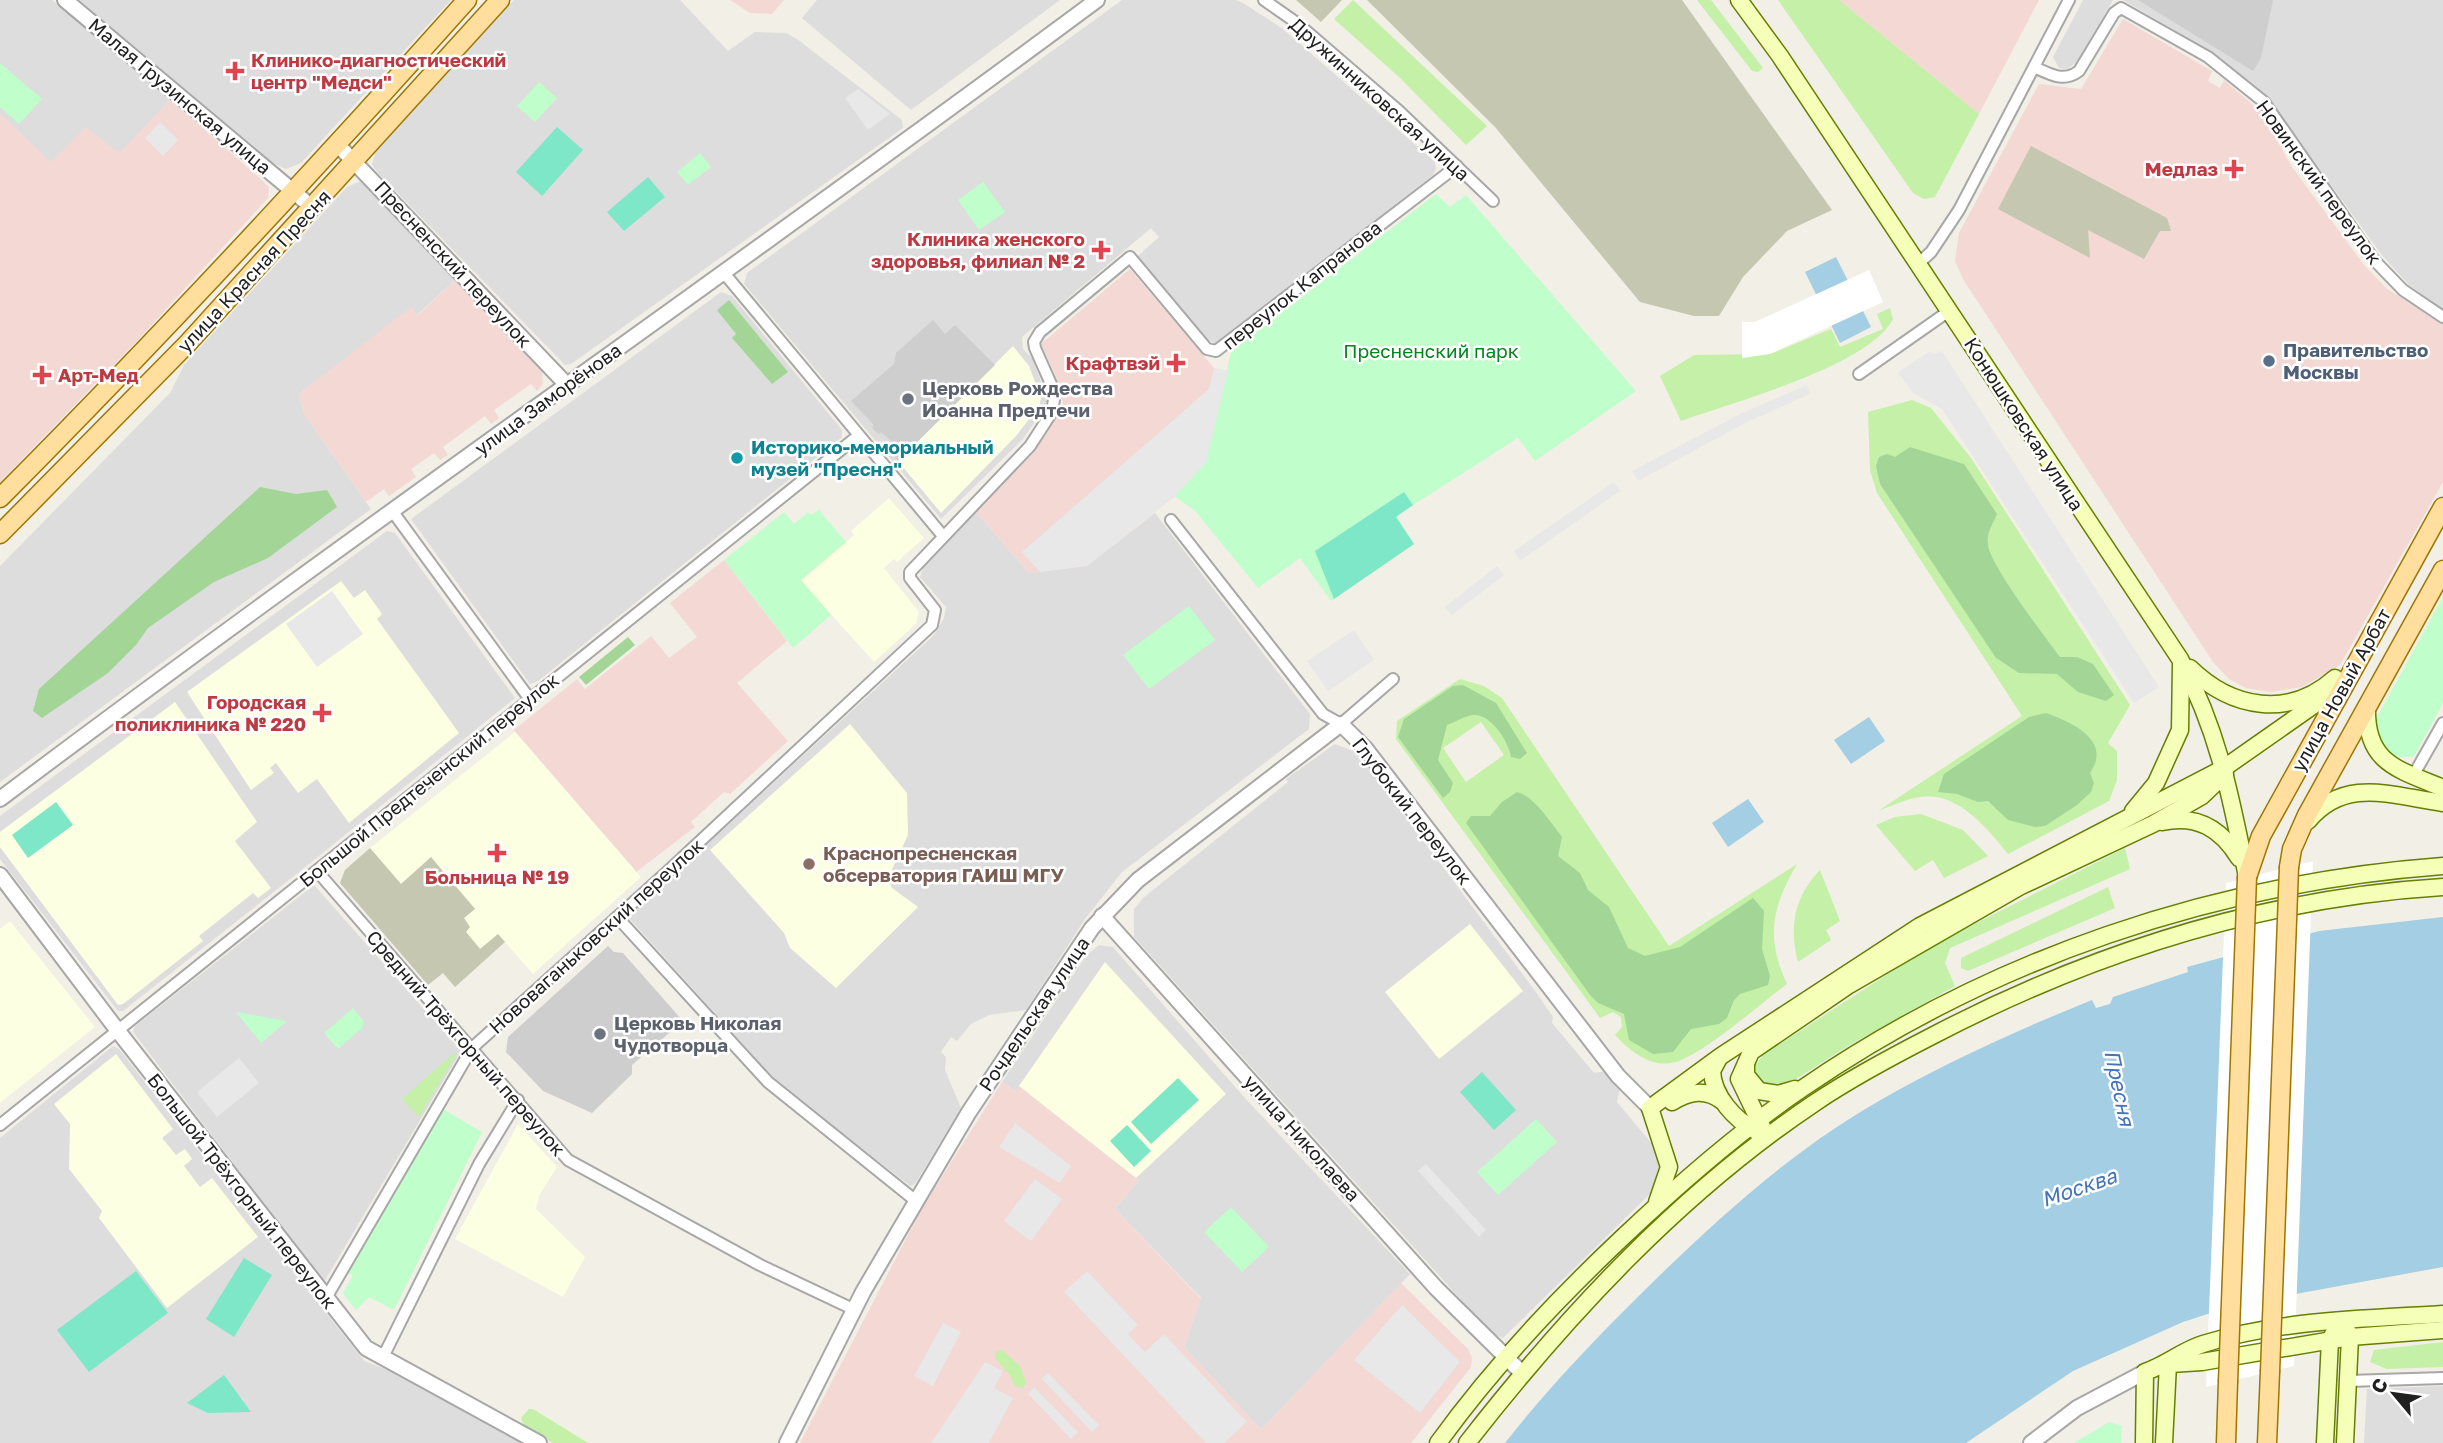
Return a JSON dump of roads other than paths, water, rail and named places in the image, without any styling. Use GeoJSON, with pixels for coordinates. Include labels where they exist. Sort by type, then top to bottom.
{"type":"FeatureCollection","features":[{"type":"Feature","properties":{"kind":"main road","name":"улица Красная Пресня"},"geometry":{"type":"LineString","coordinates":[[0,498],[136,361],[294,193],[467,0]]}},
{"type":"Feature","properties":{"kind":"main road","name":"улица Красная Пресня"},"geometry":{"type":"LineString","coordinates":[[0,534],[188,343],[500,0]]}},
{"type":"Feature","properties":{"kind":"main road","name":"Конюшковская улица"},"geometry":{"type":"LineString","coordinates":[[1739,0],[1780,56],[2180,659],[2202,701],[2225,771],[2247,877]]}},
{"type":"Feature","properties":{"kind":"main road","name":"улица Новый Арбат"},"geometry":{"type":"LineString","coordinates":[[2226,1443],[2247,877],[2261,836],[2443,507]]}},
{"type":"Feature","properties":{"kind":"main road","name":"улица Новый Арбат"},"geometry":{"type":"LineString","coordinates":[[2267,1443],[2289,867],[2298,834],[2443,570]]}},
{"type":"Feature","properties":{"kind":"main road"},"geometry":{"type":"LineString","coordinates":[[2180,659],[2204,681],[2236,700],[2277,706],[2295,701],[2329,684],[2358,659]]}},
{"type":"Feature","properties":{"kind":"main road"},"geometry":{"type":"LineString","coordinates":[[2107,830],[2138,807],[2156,783],[2174,746],[2183,713],[2180,659]]}},
{"type":"Feature","properties":{"kind":"main road"},"geometry":{"type":"LineString","coordinates":[[1650,1108],[1721,1056],[1920,926],[2225,771],[2344,684]]}},
{"type":"Feature","properties":{"kind":"main road"},"geometry":{"type":"LineString","coordinates":[[2367,706],[2367,725],[2372,747],[2394,767],[2443,789]]}},
{"type":"Feature","properties":{"kind":"main road"},"geometry":{"type":"LineString","coordinates":[[1754,1123],[1739,1079],[1746,1060],[1763,1043],[1849,985],[1928,937],[2019,887],[2153,824],[2202,796],[2225,771]]}},
{"type":"Feature","properties":{"kind":"main road"},"geometry":{"type":"LineString","coordinates":[[2298,834],[2317,810],[2341,794],[2365,792],[2443,803]]}},
{"type":"Feature","properties":{"kind":"main road"},"geometry":{"type":"LineString","coordinates":[[2153,824],[2179,818],[2201,822],[2214,829],[2232,847],[2247,877]]}},
{"type":"Feature","properties":{"kind":"main road"},"geometry":{"type":"LineString","coordinates":[[1438,1443],[1505,1358],[1562,1294],[1655,1207],[1754,1123],[1866,1048],[1968,994],[2097,937],[2207,902],[2333,878],[2443,866]]}},
{"type":"Feature","properties":{"kind":"main road"},"geometry":{"type":"LineString","coordinates":[[1467,1443],[1522,1373],[1612,1275],[1720,1175],[1816,1102],[1876,1065],[2056,976],[2216,923],[2320,901],[2443,887]]}},
{"type":"Feature","properties":{"kind":"main road"},"geometry":{"type":"LineString","coordinates":[[1721,1056],[1712,1071],[1712,1080],[1723,1101]]}},
{"type":"Feature","properties":{"kind":"main road"},"geometry":{"type":"LineString","coordinates":[[1746,1060],[1746,1075],[1759,1091],[1778,1094],[1804,1087]]}},
{"type":"Feature","properties":{"kind":"main road"},"geometry":{"type":"LineString","coordinates":[[1650,1108],[1657,1109],[1695,1092],[1715,1096],[1754,1123],[1768,1137]]}},
{"type":"Feature","properties":{"kind":"main road"},"geometry":{"type":"LineString","coordinates":[[1650,1108],[1669,1167],[1655,1207]]}},
{"type":"Feature","properties":{"kind":"main road"},"geometry":{"type":"LineString","coordinates":[[2144,1443],[2145,1372],[2168,1364],[2203,1344],[2342,1320],[2443,1314]]}},
{"type":"Feature","properties":{"kind":"main road"},"geometry":{"type":"LineString","coordinates":[[2342,1320],[2350,1337],[2345,1443]]}},
{"type":"Feature","properties":{"kind":"main road"},"geometry":{"type":"LineString","coordinates":[[2325,1443],[2330,1340],[2342,1320]]}},
{"type":"Feature","properties":{"kind":"main road"},"geometry":{"type":"LineString","coordinates":[[2168,1364],[2202,1362],[2350,1337],[2443,1330]]}},
{"type":"Feature","properties":{"kind":"main road"},"geometry":{"type":"LineString","coordinates":[[2164,1443],[2168,1364]]}},
{"type":"Feature","properties":{"kind":"street","name":"Малая Грузинская улица"},"geometry":{"type":"LineString","coordinates":[[65,0],[313,208]]}},
{"type":"Feature","properties":{"kind":"street","name":"улица Заморёнова"},"geometry":{"type":"LineString","coordinates":[[0,799],[164,675],[724,273],[1097,0]]}},
{"type":"Feature","properties":{"kind":"street","name":"Дружинниковская улица"},"geometry":{"type":"LineString","coordinates":[[1265,0],[1314,37],[1493,201]]}},
{"type":"Feature","properties":{"kind":"street"},"geometry":{"type":"LineString","coordinates":[[1918,264],[1931,252],[1959,210],[2069,0]]}},
{"type":"Feature","properties":{"kind":"street","name":"Новинский переулок"},"geometry":{"type":"LineString","coordinates":[[2034,67],[2061,78],[2071,77],[2079,71],[2114,13],[2125,8],[2208,57],[2263,102],[2374,260],[2403,290],[2443,317]]}},
{"type":"Feature","properties":{"kind":"street","name":"Пресненский переулок"},"geometry":{"type":"LineString","coordinates":[[337,144],[567,385]]}},
{"type":"Feature","properties":{"kind":"street","name":"переулок Капранова"},"geometry":{"type":"LineString","coordinates":[[943,536],[1030,446],[1052,412],[1055,393],[1035,348],[1036,337],[1130,257],[1207,349],[1216,351],[1457,166]]}},
{"type":"Feature","properties":{"kind":"street"},"geometry":{"type":"LineString","coordinates":[[724,273],[943,536]]}},
{"type":"Feature","properties":{"kind":"street"},"geometry":{"type":"LineString","coordinates":[[1859,374],[1949,311]]}},
{"type":"Feature","properties":{"kind":"street","name":"Большой Предтеченский переулок"},"geometry":{"type":"LineString","coordinates":[[0,1125],[858,436]]}},
{"type":"Feature","properties":{"kind":"street"},"geometry":{"type":"LineString","coordinates":[[393,512],[529,698]]}},
{"type":"Feature","properties":{"kind":"street","name":"Глубокий переулок"},"geometry":{"type":"LineString","coordinates":[[1171,520],[1317,709],[1341,724],[1365,748],[1618,1076],[1650,1108]]}},
{"type":"Feature","properties":{"kind":"street","name":"Нововаганьковский переулок"},"geometry":{"type":"LineString","coordinates":[[326,1298],[472,1048],[932,625],[935,610],[910,578],[910,572],[943,536]]}},
{"type":"Feature","properties":{"kind":"street","name":"Рочдельская улица"},"geometry":{"type":"LineString","coordinates":[[787,1443],[855,1310],[969,1112],[1102,916],[1138,880],[1341,724],[1393,679]]}},
{"type":"Feature","properties":{"kind":"street"},"geometry":{"type":"LineString","coordinates":[[2413,776],[2443,723]]}},
{"type":"Feature","properties":{"kind":"street","name":"Средний Трёхгорный переулок"},"geometry":{"type":"LineString","coordinates":[[317,872],[574,1164],[760,1265],[855,1310]]}},
{"type":"Feature","properties":{"kind":"street","name":"Большой Трёхгорный переулок"},"geometry":{"type":"LineString","coordinates":[[0,875],[118,1031],[366,1348],[539,1443]]}},
{"type":"Feature","properties":{"kind":"street","name":"улица Николаева"},"geometry":{"type":"LineString","coordinates":[[1102,916],[1427,1278],[1522,1373]]}},
{"type":"Feature","properties":{"kind":"street"},"geometry":{"type":"LineString","coordinates":[[617,917],[778,1093],[916,1202]]}},
{"type":"Feature","properties":{"kind":"street"},"geometry":{"type":"LineString","coordinates":[[383,1357],[479,1164],[517,1100]]}},
{"type":"Feature","properties":{"kind":"street"},"geometry":{"type":"LineString","coordinates":[[2031,1443],[2089,1401],[2145,1372]]}},
{"type":"Feature","properties":{"kind":"street"},"geometry":{"type":"LineString","coordinates":[[2348,1381],[2443,1378]]}},
{"type":"Feature","properties":{"kind":"water"},"geometry":{"type":"Polygon","coordinates":[[[1836,257],[1871,327],[1840,343],[1805,272],[1836,257]]]}},
{"type":"Feature","properties":{"kind":"water"},"geometry":{"type":"Polygon","coordinates":[[[1869,717],[1885,741],[1851,764],[1834,740],[1869,717]]]}},
{"type":"Feature","properties":{"kind":"water"},"geometry":{"type":"Polygon","coordinates":[[[1748,799],[1764,822],[1728,847],[1712,823],[1748,799]]]}},
{"type":"Feature","properties":{"kind":"water"},"geometry":{"type":"Polygon","coordinates":[[[2443,917],[2443,1267],[2235,1305],[2183,1322],[2073,1371],[1966,1443],[1505,1443],[1597,1338],[1704,1233],[1780,1168],[1834,1129],[1890,1095],[1946,1065],[2033,1025],[2092,1000],[2096,1008],[2110,1004],[2113,997],[2188,972],[2187,967],[2319,931],[2443,917]]]}},
{"type":"Feature","properties":{"kind":"place","name":"Клинико-диагностический центр \"Медси\""},"geometry":{"type":"Point","coordinates":[235,71]}},
{"type":"Feature","properties":{"kind":"place","name":"Медлаз"},"geometry":{"type":"Point","coordinates":[2234,169]}},
{"type":"Feature","properties":{"kind":"place","name":"Клиника женского здоровья, филиал № 2"},"geometry":{"type":"Point","coordinates":[1101,250]}},
{"type":"Feature","properties":{"kind":"place","name":"Правительство Москвы"},"geometry":{"type":"Point","coordinates":[2269,361]}},
{"type":"Feature","properties":{"kind":"place","name":"Крафтвэй"},"geometry":{"type":"Point","coordinates":[1176,363]}},
{"type":"Feature","properties":{"kind":"place","name":"Арт-Мед"},"geometry":{"type":"Point","coordinates":[42,375]}},
{"type":"Feature","properties":{"kind":"place","name":"Церковь Рождества Иоанна Предтечи"},"geometry":{"type":"Point","coordinates":[908,399]}},
{"type":"Feature","properties":{"kind":"place","name":"Историко-мемориальный музей \"Пресня\""},"geometry":{"type":"Point","coordinates":[737,458]}},
{"type":"Feature","properties":{"kind":"place","name":"Городская поликлиника № 220"},"geometry":{"type":"Point","coordinates":[322,713]}},
{"type":"Feature","properties":{"kind":"place","name":"Больница № 19"},"geometry":{"type":"Point","coordinates":[497,853]}},
{"type":"Feature","properties":{"kind":"place","name":"Краснопресненская обсерватория ГАИШ МГУ"},"geometry":{"type":"Point","coordinates":[809,864]}},
{"type":"Feature","properties":{"kind":"place","name":"Церковь Николая Чудотворца"},"geometry":{"type":"Point","coordinates":[600,1034]}},
{"type":"Feature","properties":{"kind":"park label","name":"Пресненский парк"},"geometry":{"type":"Point","coordinates":[1431,351]}},
{"type":"Feature","properties":{"kind":"water label","name":"Пресня"},"geometry":{"type":"Point","coordinates":[2119,1088]}},
{"type":"Feature","properties":{"kind":"water label","name":"Москва"},"geometry":{"type":"Point","coordinates":[2079,1188]}}]}
